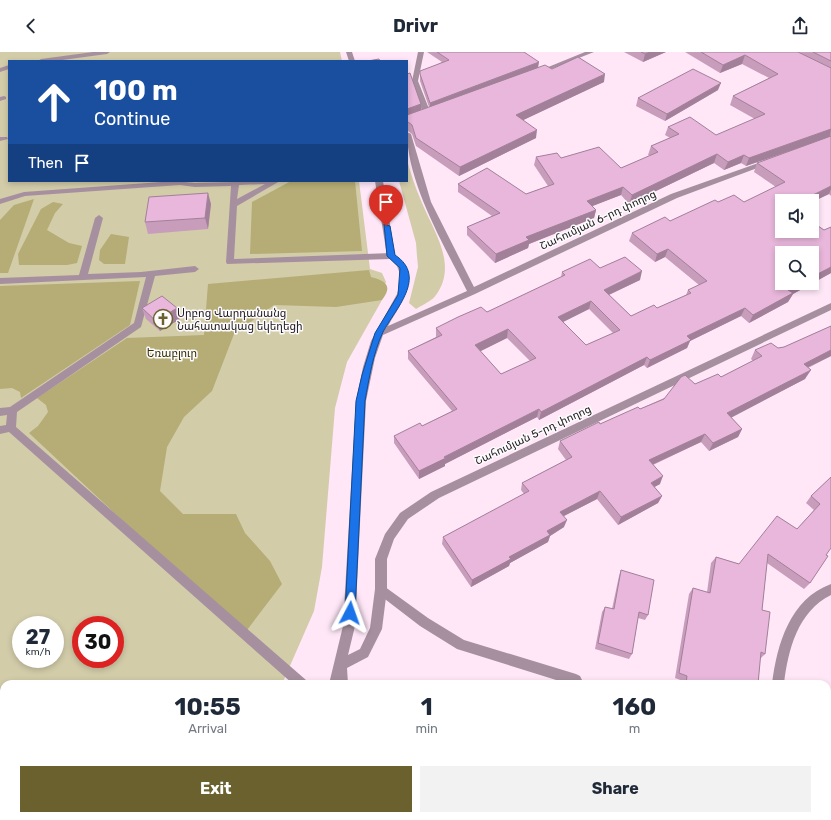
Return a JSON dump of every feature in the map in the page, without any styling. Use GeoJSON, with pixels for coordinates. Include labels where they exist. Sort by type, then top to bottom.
{"type":"FeatureCollection","features":[{"type":"Feature","properties":{"kind":"street"},"geometry":{"type":"LineString","coordinates":[[48,60],[107,52]]}},
{"type":"Feature","properties":{"kind":"street"},"geometry":{"type":"LineString","coordinates":[[531,75],[591,52]]}},
{"type":"Feature","properties":{"kind":"street"},"geometry":{"type":"LineString","coordinates":[[418,54],[415,81],[424,115],[435,112]]}},
{"type":"Feature","properties":{"kind":"street"},"geometry":{"type":"LineString","coordinates":[[408,137],[427,202],[472,292]]}},
{"type":"Feature","properties":{"kind":"street","name":"Շահումյան 6-րդ փողոց"},"geometry":{"type":"LineString","coordinates":[[379,333],[472,292],[674,196],[779,159]]}},
{"type":"Feature","properties":{"kind":"street"},"geometry":{"type":"LineString","coordinates":[[0,202],[24,194],[75,189],[180,182],[195,185],[256,182]]}},
{"type":"Feature","properties":{"kind":"street"},"geometry":{"type":"LineString","coordinates":[[233,205],[274,182]]}},
{"type":"Feature","properties":{"kind":"street"},"geometry":{"type":"LineString","coordinates":[[379,182],[391,256]]}},
{"type":"Feature","properties":{"kind":"street"},"geometry":{"type":"LineString","coordinates":[[235,183],[230,262],[391,256],[399,261],[404,268],[402,295],[379,333],[366,375],[361,401],[349,626],[341,666],[336,680]]}},
{"type":"Feature","properties":{"kind":"street"},"geometry":{"type":"LineString","coordinates":[[83,277],[99,218]]}},
{"type":"Feature","properties":{"kind":"street"},"geometry":{"type":"LineString","coordinates":[[0,281],[150,274],[195,269]]}},
{"type":"Feature","properties":{"kind":"street"},"geometry":{"type":"LineString","coordinates":[[0,412],[12,410],[138,325],[150,274]]}},
{"type":"Feature","properties":{"kind":"street","name":"Շահումյան 5-րդ փողոց"},"geometry":{"type":"LineString","coordinates":[[341,666],[364,653],[376,629],[381,589],[381,558],[389,537],[404,516],[435,495],[831,306]]}},
{"type":"Feature","properties":{"kind":"street"},"geometry":{"type":"LineString","coordinates":[[11,428],[12,410]]}},
{"type":"Feature","properties":{"kind":"street"},"geometry":{"type":"LineString","coordinates":[[0,430],[11,428]]}},
{"type":"Feature","properties":{"kind":"street"},"geometry":{"type":"LineString","coordinates":[[11,428],[297,680]]}},
{"type":"Feature","properties":{"kind":"street"},"geometry":{"type":"LineString","coordinates":[[381,589],[424,622],[461,645],[576,680]]}},
{"type":"Feature","properties":{"kind":"street"},"geometry":{"type":"LineString","coordinates":[[778,680],[794,625],[811,600],[831,589]]}},
{"type":"Feature","properties":{"kind":"street"},"geometry":{"type":"LineString","coordinates":[[341,666],[342,680]]}},
{"type":"Feature","properties":{"kind":"green space","name":"Եռաբլուր"},"geometry":{"type":"Polygon","coordinates":[[[0,52],[340,52],[342,60],[8,60],[8,182],[359,182],[370,269],[382,273],[386,282],[378,300],[382,300],[347,362],[335,408],[322,567],[314,611],[284,680],[0,680],[0,52]]]}},
{"type":"Feature","properties":{"kind":"green space"},"geometry":{"type":"Polygon","coordinates":[[[408,163],[422,203],[438,237],[442,249],[445,272],[442,284],[436,295],[416,309],[409,303],[418,267],[416,243],[399,182],[408,182],[408,163]]]}},
{"type":"Feature","properties":{"kind":"green space"},"geometry":{"type":"Polygon","coordinates":[[[289,182],[355,182],[362,251],[250,254],[252,202],[289,182]]]}},
{"type":"Feature","properties":{"kind":"green space"},"geometry":{"type":"Polygon","coordinates":[[[34,199],[8,273],[0,273],[0,220],[14,205],[34,199]]]}},
{"type":"Feature","properties":{"kind":"green space"},"geometry":{"type":"Polygon","coordinates":[[[53,202],[63,204],[55,213],[47,230],[69,243],[82,246],[77,263],[67,265],[19,265],[18,254],[41,209],[53,202]]]}},
{"type":"Feature","properties":{"kind":"green space"},"geometry":{"type":"Polygon","coordinates":[[[111,234],[129,237],[125,264],[104,264],[99,260],[100,250],[111,234]]]}},
{"type":"Feature","properties":{"kind":"green space"},"geometry":{"type":"Polygon","coordinates":[[[369,270],[371,277],[381,280],[386,285],[387,291],[382,300],[336,307],[274,305],[234,334],[212,391],[184,417],[167,447],[160,491],[183,514],[236,514],[245,533],[270,561],[282,584],[244,634],[29,433],[38,426],[48,412],[46,405],[37,398],[127,338],[204,335],[208,284],[369,270]]]}},
{"type":"Feature","properties":{"kind":"green space"},"geometry":{"type":"Polygon","coordinates":[[[140,281],[130,325],[21,398],[20,392],[12,388],[0,389],[0,286],[140,281]]]}},
{"type":"Feature","properties":{"kind":"building"},"geometry":{"type":"Polygon","coordinates":[[[437,52],[524,52],[539,62],[430,103],[420,71],[449,60],[437,52]]]}},
{"type":"Feature","properties":{"kind":"building"},"geometry":{"type":"Polygon","coordinates":[[[701,52],[798,52],[831,68],[831,129],[749,158],[744,155],[728,162],[717,154],[632,195],[623,187],[587,201],[596,210],[526,237],[529,240],[496,254],[467,227],[500,213],[458,184],[487,168],[526,194],[554,184],[536,157],[557,153],[561,158],[599,147],[621,168],[658,152],[651,146],[679,134],[668,127],[690,117],[716,135],[765,114],[733,96],[778,74],[745,55],[723,65],[701,52]]]}},
{"type":"Feature","properties":{"kind":"building"},"geometry":{"type":"Polygon","coordinates":[[[813,52],[831,52],[831,61],[813,52]]]}},
{"type":"Feature","properties":{"kind":"building"},"geometry":{"type":"Polygon","coordinates":[[[578,57],[605,74],[516,115],[537,130],[460,167],[416,138],[412,125],[408,122],[408,115],[545,65],[552,69],[578,57]]]}},
{"type":"Feature","properties":{"kind":"building"},"geometry":{"type":"Polygon","coordinates":[[[693,69],[721,83],[667,114],[638,98],[693,69]]]}},
{"type":"Feature","properties":{"kind":"building"},"geometry":{"type":"Polygon","coordinates":[[[410,73],[421,104],[408,109],[408,74],[410,73]]]}},
{"type":"Feature","properties":{"kind":"building"},"geometry":{"type":"Polygon","coordinates":[[[831,136],[831,186],[815,194],[775,194],[775,238],[819,238],[819,227],[824,230],[831,227],[831,267],[819,273],[819,246],[775,246],[775,290],[788,290],[793,293],[753,315],[745,308],[687,336],[691,340],[650,360],[647,357],[541,412],[539,409],[419,471],[394,436],[420,423],[422,426],[457,409],[408,351],[442,335],[436,328],[481,307],[487,312],[565,275],[562,272],[590,259],[600,268],[625,257],[642,271],[604,290],[631,316],[654,305],[657,308],[691,293],[688,290],[707,281],[668,249],[657,254],[632,233],[665,217],[670,221],[715,200],[718,202],[734,195],[744,202],[785,182],[757,163],[831,136]],[[591,301],[558,317],[586,345],[620,330],[591,301]],[[508,329],[475,345],[501,374],[536,358],[508,329]]]}},
{"type":"Feature","properties":{"kind":"building"},"geometry":{"type":"Polygon","coordinates":[[[208,193],[205,218],[145,222],[149,197],[208,193]]]}},
{"type":"Feature","properties":{"kind":"building"},"geometry":{"type":"Polygon","coordinates":[[[162,296],[177,308],[156,321],[142,308],[162,296]]]}},
{"type":"Feature","properties":{"kind":"building"},"geometry":{"type":"Polygon","coordinates":[[[831,326],[831,350],[804,364],[811,370],[727,413],[742,429],[713,443],[705,434],[649,460],[663,476],[651,483],[662,496],[621,517],[600,491],[560,512],[567,520],[547,531],[550,535],[509,557],[511,559],[472,580],[443,537],[529,491],[522,483],[572,457],[560,441],[599,422],[600,424],[638,407],[640,409],[664,399],[681,377],[685,375],[695,384],[718,374],[721,377],[762,356],[755,350],[771,343],[778,348],[784,347],[831,326]]]}},
{"type":"Feature","properties":{"kind":"building"},"geometry":{"type":"Polygon","coordinates":[[[831,477],[831,548],[826,555],[828,556],[810,583],[768,554],[762,610],[770,612],[765,654],[761,652],[758,680],[686,680],[687,676],[679,673],[693,588],[710,593],[716,557],[739,564],[777,516],[797,529],[820,504],[811,496],[831,477]]]}},
{"type":"Feature","properties":{"kind":"building"},"geometry":{"type":"Polygon","coordinates":[[[621,570],[654,580],[648,615],[639,612],[632,654],[598,643],[605,607],[614,609],[621,570]]]}},
{"type":"Feature","properties":{"kind":"place","name":"Սրբոց Վարդանանց Նահատակաց եկեղեցի"},"geometry":{"type":"Point","coordinates":[163,319]}},
{"type":"Feature","properties":{"kind":"route"},"geometry":{"type":"LineString","coordinates":[[350,613],[361,401],[366,375],[379,333],[402,295],[404,281],[404,268],[399,261],[391,256],[386,226]]}}]}
